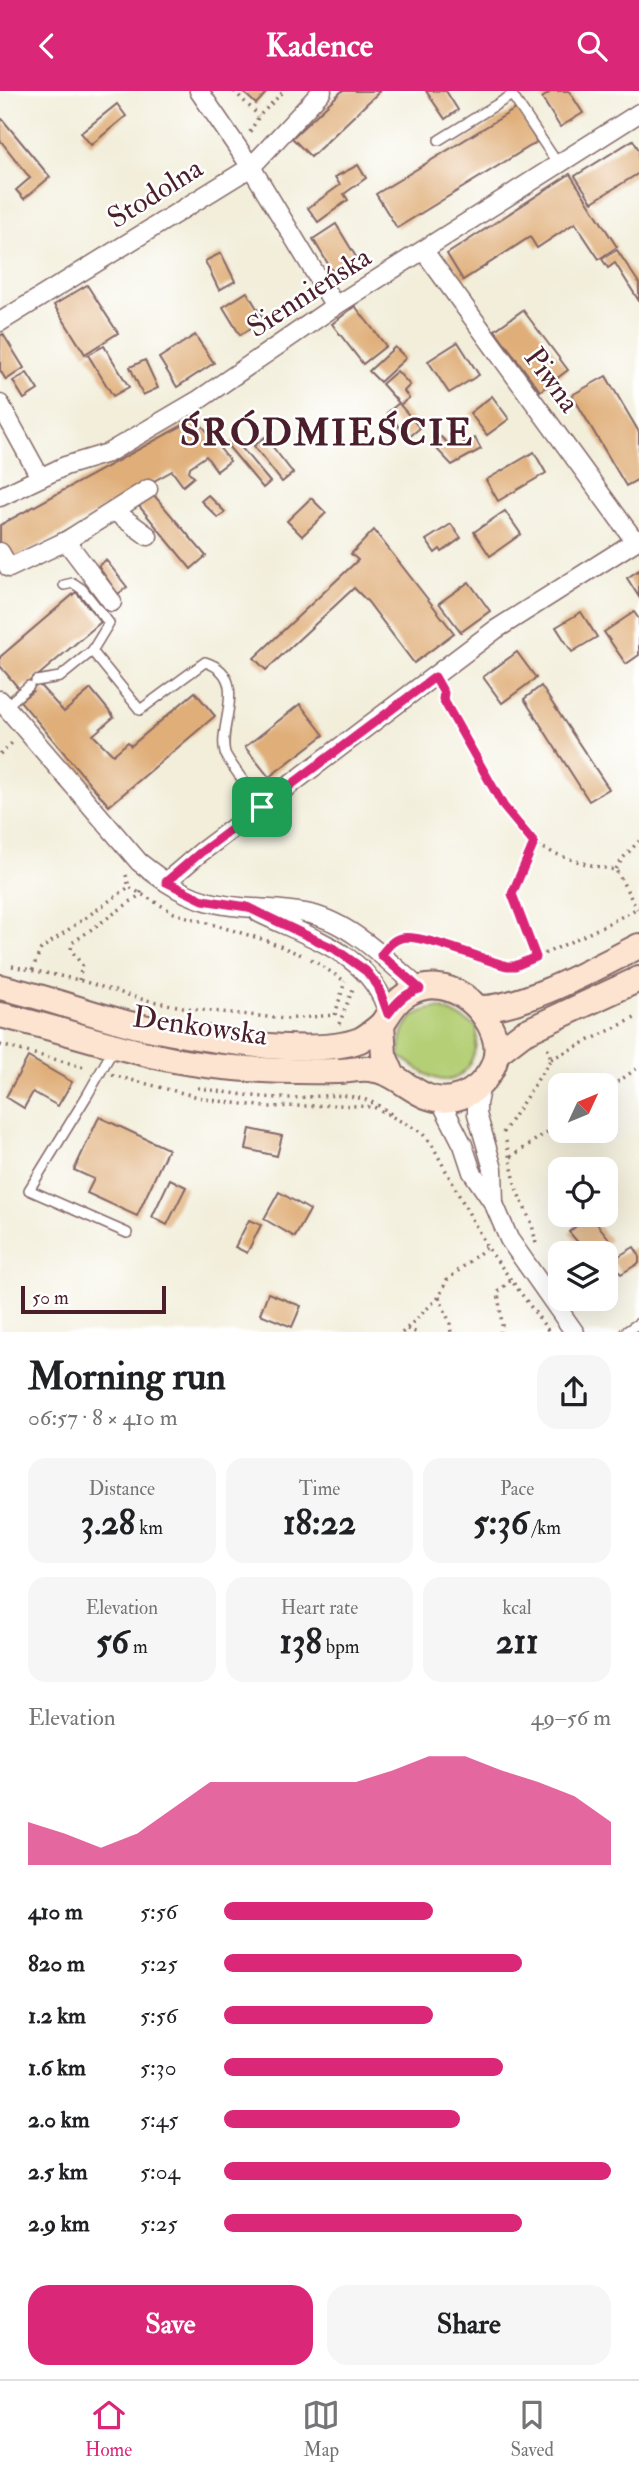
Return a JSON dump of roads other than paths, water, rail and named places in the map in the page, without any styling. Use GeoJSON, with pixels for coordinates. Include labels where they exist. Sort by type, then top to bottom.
{"type":"FeatureCollection","features":[{"type":"Feature","properties":{"kind":"main road"},"geometry":{"type":"LineString","coordinates":[[480,1008],[495,1008],[529,999],[639,946]]}},
{"type":"Feature","properties":{"kind":"main road","name":"Denkowska"},"geometry":{"type":"LineString","coordinates":[[10,975],[34,994],[137,1025],[241,1043],[326,1047],[359,1040],[385,1019]]}},
{"type":"Feature","properties":{"kind":"main road"},"geometry":{"type":"LineString","coordinates":[[497,1053],[523,1033],[639,979]]}},
{"type":"Feature","properties":{"kind":"main road"},"geometry":{"type":"LineString","coordinates":[[430,986],[450,989],[480,1008],[494,1032],[497,1053],[495,1063],[481,1084],[461,1096],[440,1100],[419,1094],[393,1076],[384,1055],[385,1019],[398,1000],[411,991],[430,986]]}},
{"type":"Feature","properties":{"kind":"main road","name":"Denkowska"},"geometry":{"type":"LineString","coordinates":[[0,1015],[186,1062],[339,1072],[369,1069],[393,1076]]}},
{"type":"Feature","properties":{"kind":"street","name":"Stodolna"},"geometry":{"type":"LineString","coordinates":[[0,322],[251,167],[322,91]]}},
{"type":"Feature","properties":{"kind":"street"},"geometry":{"type":"LineString","coordinates":[[202,92],[335,306]]}},
{"type":"Feature","properties":{"kind":"street","name":"Siennieńska"},"geometry":{"type":"LineString","coordinates":[[0,497],[65,466],[108,453],[200,398],[335,306],[639,113]]}},
{"type":"Feature","properties":{"kind":"street","name":"Piwna"},"geometry":{"type":"LineString","coordinates":[[424,251],[637,540]]}},
{"type":"Feature","properties":{"kind":"street"},"geometry":{"type":"LineString","coordinates":[[0,404],[40,477]]}},
{"type":"Feature","properties":{"kind":"street"},"geometry":{"type":"LineString","coordinates":[[0,552],[9,568],[66,541],[148,489]]}},
{"type":"Feature","properties":{"kind":"street"},"geometry":{"type":"LineString","coordinates":[[114,511],[148,536]]}},
{"type":"Feature","properties":{"kind":"street"},"geometry":{"type":"LineString","coordinates":[[166,882],[346,744],[440,685],[495,630],[637,540]]}},
{"type":"Feature","properties":{"kind":"street"},"geometry":{"type":"LineString","coordinates":[[66,541],[112,602]]}},
{"type":"Feature","properties":{"kind":"street"},"geometry":{"type":"LineString","coordinates":[[3,703],[139,862],[166,882],[203,900],[311,914],[341,927],[381,955],[420,989]]}},
{"type":"Feature","properties":{"kind":"street"},"geometry":{"type":"LineString","coordinates":[[247,907],[335,949],[366,971],[378,986],[385,1019]]}},
{"type":"Feature","properties":{"kind":"street"},"geometry":{"type":"LineString","coordinates":[[481,1084],[477,1114],[493,1169],[494,1204]]}},
{"type":"Feature","properties":{"kind":"street"},"geometry":{"type":"LineString","coordinates":[[440,1100],[463,1145],[472,1172],[494,1204],[509,1239],[575,1332]]}},
{"type":"Feature","properties":{"kind":"lane"},"geometry":{"type":"LineString","coordinates":[[439,140],[511,93],[558,164]]}},
{"type":"Feature","properties":{"kind":"lane"},"geometry":{"type":"LineString","coordinates":[[3,703],[32,684],[60,677],[92,651],[109,623],[82,589],[73,583],[64,585]]}},
{"type":"Feature","properties":{"kind":"lane"},"geometry":{"type":"LineString","coordinates":[[92,651],[139,710],[205,662],[215,665],[223,674],[231,696],[225,736],[226,753],[262,807]]}},
{"type":"Feature","properties":{"kind":"lane"},"geometry":{"type":"LineString","coordinates":[[115,1046],[29,1190],[127,1233]]}},
{"type":"Feature","properties":{"kind":"lane"},"geometry":{"type":"LineString","coordinates":[[624,1332],[639,1323]]}},
{"type":"Feature","properties":{"kind":"district","name":"ŚRÓDMIEŚCIE"},"geometry":{"type":"Point","coordinates":[327,433]}}]}
